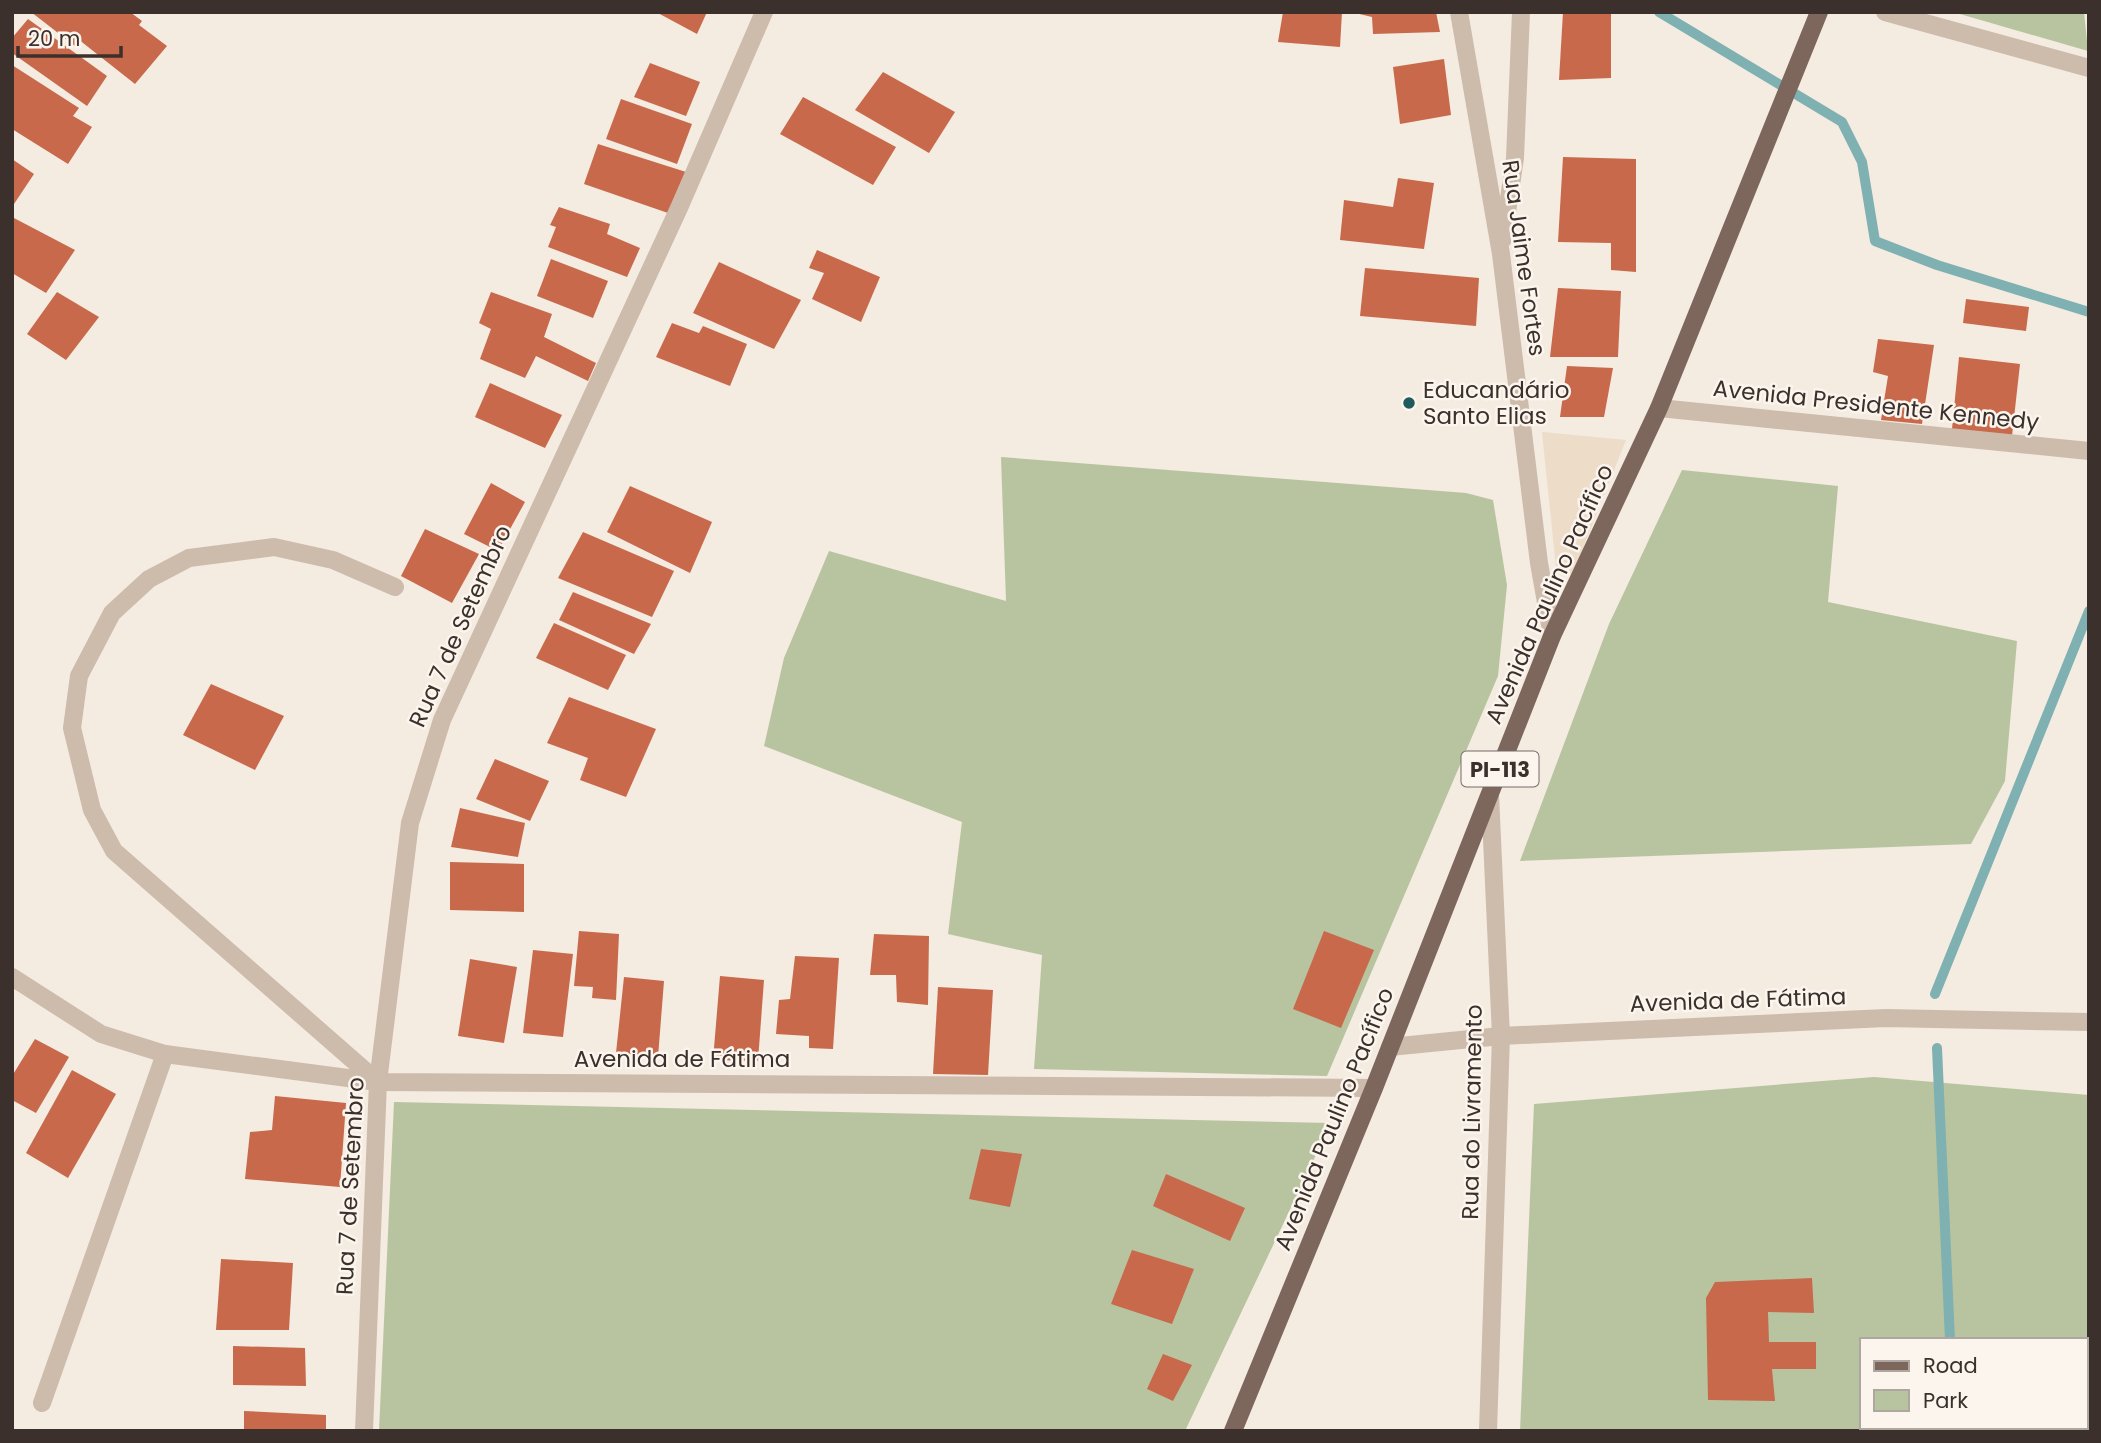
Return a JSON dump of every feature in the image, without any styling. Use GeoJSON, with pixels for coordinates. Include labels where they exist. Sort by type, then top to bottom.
{"type":"FeatureCollection","features":[{"type":"Feature","properties":{"kind":"main road","name":"Avenida Paulino Pacífico"},"geometry":{"type":"LineString","coordinates":[[1233,1431],[1374,1088],[1552,636],[1659,408],[1819,12]]}},
{"type":"Feature","properties":{"kind":"street","name":"Rua 7 de Setembro"},"geometry":{"type":"LineString","coordinates":[[364,1431],[378,1082],[410,823],[442,720],[679,208],[764,12]]}},
{"type":"Feature","properties":{"kind":"street","name":"Rua Jaime Fortes"},"geometry":{"type":"LineString","coordinates":[[1459,12],[1501,254],[1539,563],[1552,636]]}},
{"type":"Feature","properties":{"kind":"street"},"geometry":{"type":"LineString","coordinates":[[1501,254],[1515,158],[1521,12]]}},
{"type":"Feature","properties":{"kind":"street"},"geometry":{"type":"LineString","coordinates":[[1885,12],[2089,68]]}},
{"type":"Feature","properties":{"kind":"street","name":"Avenida Presidente Kennedy"},"geometry":{"type":"LineString","coordinates":[[1659,408],[2089,451]]}},
{"type":"Feature","properties":{"kind":"street"},"geometry":{"type":"LineString","coordinates":[[378,1082],[114,851],[92,810],[72,728],[79,676],[112,613],[149,579],[190,558],[274,547],[332,561],[395,587]]}},
{"type":"Feature","properties":{"kind":"street","name":"Rua do Livramento"},"geometry":{"type":"LineString","coordinates":[[1488,1431],[1501,1036],[1490,794]]}},
{"type":"Feature","properties":{"kind":"street","name":"Avenida de Fátima"},"geometry":{"type":"LineString","coordinates":[[12,978],[101,1034],[165,1054],[378,1082],[1374,1088]]}},
{"type":"Feature","properties":{"kind":"street","name":"Avenida de Fátima"},"geometry":{"type":"LineString","coordinates":[[1390,1047],[1501,1036],[1886,1018],[2089,1022]]}},
{"type":"Feature","properties":{"kind":"street"},"geometry":{"type":"LineString","coordinates":[[42,1403],[165,1054]]}},
{"type":"Feature","properties":{"kind":"green space"},"geometry":{"type":"Polygon","coordinates":[[[1953,12],[2084,12],[2088,51],[1953,12]]]}},
{"type":"Feature","properties":{"kind":"green space"},"geometry":{"type":"Polygon","coordinates":[[[1001,457],[1466,493],[1493,500],[1507,585],[1498,676],[1327,1076],[1034,1069],[1042,955],[948,934],[962,822],[764,746],[784,658],[829,551],[1006,601],[1001,457]]]}},
{"type":"Feature","properties":{"kind":"green space"},"geometry":{"type":"Polygon","coordinates":[[[1682,470],[1838,486],[1828,602],[2017,641],[2005,781],[1971,844],[1520,861],[1609,624],[1682,470]]]}},
{"type":"Feature","properties":{"kind":"green space"},"geometry":{"type":"Polygon","coordinates":[[[1874,1077],[2089,1095],[2089,1431],[1520,1431],[1534,1104],[1874,1077]]]}},
{"type":"Feature","properties":{"kind":"green space"},"geometry":{"type":"Polygon","coordinates":[[[394,1102],[1331,1123],[1185,1431],[379,1431],[394,1102]]]}},
{"type":"Feature","properties":{"kind":"shaded area"},"geometry":{"type":"Polygon","coordinates":[[[1542,432],[1626,440],[1573,573],[1563,575],[1556,567],[1542,432]]]}},
{"type":"Feature","properties":{"kind":"building"},"geometry":{"type":"Polygon","coordinates":[[[31,12],[130,12],[142,21],[139,25],[167,46],[135,84],[78,39],[75,46],[31,12]]]}},
{"type":"Feature","properties":{"kind":"building"},"geometry":{"type":"Polygon","coordinates":[[[656,12],[707,12],[697,34],[656,12]]]}},
{"type":"Feature","properties":{"kind":"building"},"geometry":{"type":"Polygon","coordinates":[[[1283,12],[1342,12],[1340,47],[1278,42],[1283,12]]]}},
{"type":"Feature","properties":{"kind":"building"},"geometry":{"type":"Polygon","coordinates":[[[1351,12],[1436,12],[1440,32],[1373,34],[1372,17],[1351,12]]]}},
{"type":"Feature","properties":{"kind":"building"},"geometry":{"type":"Polygon","coordinates":[[[1563,12],[1611,12],[1611,78],[1559,80],[1563,12]]]}},
{"type":"Feature","properties":{"kind":"building"},"geometry":{"type":"Polygon","coordinates":[[[28,19],[107,76],[87,106],[12,53],[12,38],[28,19]]]}},
{"type":"Feature","properties":{"kind":"building"},"geometry":{"type":"Polygon","coordinates":[[[1444,59],[1451,115],[1400,124],[1393,67],[1444,59]]]}},
{"type":"Feature","properties":{"kind":"building"},"geometry":{"type":"Polygon","coordinates":[[[650,63],[700,82],[686,116],[634,97],[650,63]]]}},
{"type":"Feature","properties":{"kind":"building"},"geometry":{"type":"Polygon","coordinates":[[[12,65],[79,108],[73,116],[92,127],[68,164],[12,129],[12,65]]]}},
{"type":"Feature","properties":{"kind":"building"},"geometry":{"type":"Polygon","coordinates":[[[883,72],[955,112],[929,153],[855,110],[883,72]]]}},
{"type":"Feature","properties":{"kind":"building"},"geometry":{"type":"Polygon","coordinates":[[[803,97],[896,147],[873,185],[780,134],[803,97]]]}},
{"type":"Feature","properties":{"kind":"building"},"geometry":{"type":"Polygon","coordinates":[[[621,99],[692,124],[677,164],[606,139],[621,99]]]}},
{"type":"Feature","properties":{"kind":"building"},"geometry":{"type":"Polygon","coordinates":[[[598,144],[686,172],[668,213],[584,184],[598,144]]]}},
{"type":"Feature","properties":{"kind":"building"},"geometry":{"type":"Polygon","coordinates":[[[1563,157],[1636,159],[1636,272],[1611,270],[1611,243],[1558,242],[1563,157]]]}},
{"type":"Feature","properties":{"kind":"building"},"geometry":{"type":"Polygon","coordinates":[[[12,159],[34,174],[12,207],[12,159]]]}},
{"type":"Feature","properties":{"kind":"building"},"geometry":{"type":"Polygon","coordinates":[[[1398,178],[1434,183],[1424,249],[1340,240],[1344,200],[1393,207],[1398,178]]]}},
{"type":"Feature","properties":{"kind":"building"},"geometry":{"type":"Polygon","coordinates":[[[559,207],[610,224],[607,234],[640,248],[627,277],[548,247],[556,227],[550,225],[559,207]]]}},
{"type":"Feature","properties":{"kind":"building"},"geometry":{"type":"Polygon","coordinates":[[[12,217],[75,250],[46,293],[12,273],[12,217]]]}},
{"type":"Feature","properties":{"kind":"building"},"geometry":{"type":"Polygon","coordinates":[[[817,250],[880,277],[861,322],[812,299],[824,273],[809,268],[817,250]]]}},
{"type":"Feature","properties":{"kind":"building"},"geometry":{"type":"Polygon","coordinates":[[[551,259],[608,281],[593,318],[537,296],[551,259]]]}},
{"type":"Feature","properties":{"kind":"building"},"geometry":{"type":"Polygon","coordinates":[[[719,262],[801,300],[774,349],[693,313],[719,262]]]}},
{"type":"Feature","properties":{"kind":"building"},"geometry":{"type":"Polygon","coordinates":[[[1365,268],[1479,278],[1476,326],[1360,316],[1365,268]]]}},
{"type":"Feature","properties":{"kind":"building"},"geometry":{"type":"Polygon","coordinates":[[[1558,288],[1621,291],[1618,357],[1550,357],[1558,288]]]}},
{"type":"Feature","properties":{"kind":"building"},"geometry":{"type":"Polygon","coordinates":[[[57,292],[99,317],[66,360],[27,334],[57,292]]]}},
{"type":"Feature","properties":{"kind":"building"},"geometry":{"type":"Polygon","coordinates":[[[491,292],[552,314],[544,337],[596,363],[588,381],[536,356],[525,378],[480,359],[491,329],[479,323],[491,292]]]}},
{"type":"Feature","properties":{"kind":"building"},"geometry":{"type":"Polygon","coordinates":[[[1966,299],[2029,307],[2026,331],[1963,323],[1966,299]]]}},
{"type":"Feature","properties":{"kind":"building"},"geometry":{"type":"Polygon","coordinates":[[[672,323],[699,333],[703,326],[747,344],[730,386],[656,357],[672,323]]]}},
{"type":"Feature","properties":{"kind":"building"},"geometry":{"type":"Polygon","coordinates":[[[1878,339],[1934,345],[1922,424],[1881,420],[1888,376],[1873,372],[1878,339]]]}},
{"type":"Feature","properties":{"kind":"building"},"geometry":{"type":"Polygon","coordinates":[[[1959,357],[2020,364],[2012,436],[1952,429],[1959,357]]]}},
{"type":"Feature","properties":{"kind":"building"},"geometry":{"type":"Polygon","coordinates":[[[1567,366],[1613,368],[1604,417],[1560,417],[1567,366]]]}},
{"type":"Feature","properties":{"kind":"building"},"geometry":{"type":"Polygon","coordinates":[[[490,383],[562,415],[545,448],[475,417],[490,383]]]}},
{"type":"Feature","properties":{"kind":"building"},"geometry":{"type":"Polygon","coordinates":[[[491,483],[525,502],[498,551],[464,534],[491,483]]]}},
{"type":"Feature","properties":{"kind":"building"},"geometry":{"type":"Polygon","coordinates":[[[630,486],[712,522],[690,573],[607,532],[630,486]]]}},
{"type":"Feature","properties":{"kind":"building"},"geometry":{"type":"Polygon","coordinates":[[[425,529],[479,554],[452,603],[401,576],[425,529]]]}},
{"type":"Feature","properties":{"kind":"building"},"geometry":{"type":"Polygon","coordinates":[[[583,532],[674,571],[652,617],[558,578],[583,532]]]}},
{"type":"Feature","properties":{"kind":"building"},"geometry":{"type":"Polygon","coordinates":[[[573,592],[651,624],[634,654],[559,620],[573,592]]]}},
{"type":"Feature","properties":{"kind":"building"},"geometry":{"type":"Polygon","coordinates":[[[554,623],[626,655],[608,690],[536,658],[554,623]]]}},
{"type":"Feature","properties":{"kind":"building"},"geometry":{"type":"Polygon","coordinates":[[[211,684],[284,716],[255,770],[183,735],[211,684]]]}},
{"type":"Feature","properties":{"kind":"building"},"geometry":{"type":"Polygon","coordinates":[[[569,697],[656,729],[626,797],[580,780],[588,758],[547,743],[569,697]]]}},
{"type":"Feature","properties":{"kind":"building"},"geometry":{"type":"Polygon","coordinates":[[[495,759],[549,781],[530,821],[476,799],[495,759]]]}},
{"type":"Feature","properties":{"kind":"building"},"geometry":{"type":"Polygon","coordinates":[[[460,808],[525,823],[518,857],[451,847],[460,808]]]}},
{"type":"Feature","properties":{"kind":"building"},"geometry":{"type":"Polygon","coordinates":[[[450,862],[524,864],[524,912],[450,910],[450,862]]]}},
{"type":"Feature","properties":{"kind":"building"},"geometry":{"type":"Polygon","coordinates":[[[579,931],[619,934],[616,1000],[592,998],[593,987],[574,986],[579,931]]]}},
{"type":"Feature","properties":{"kind":"building"},"geometry":{"type":"Polygon","coordinates":[[[1324,931],[1374,950],[1341,1028],[1293,1009],[1324,931]]]}},
{"type":"Feature","properties":{"kind":"building"},"geometry":{"type":"Polygon","coordinates":[[[874,934],[929,936],[928,1005],[897,1002],[896,975],[870,975],[874,934]]]}},
{"type":"Feature","properties":{"kind":"building"},"geometry":{"type":"Polygon","coordinates":[[[533,950],[573,954],[563,1037],[523,1033],[533,950]]]}},
{"type":"Feature","properties":{"kind":"building"},"geometry":{"type":"Polygon","coordinates":[[[795,956],[839,958],[833,1049],[809,1048],[809,1036],[776,1034],[779,1000],[790,999],[795,956]]]}},
{"type":"Feature","properties":{"kind":"building"},"geometry":{"type":"Polygon","coordinates":[[[470,959],[517,967],[504,1043],[458,1036],[470,959]]]}},
{"type":"Feature","properties":{"kind":"building"},"geometry":{"type":"Polygon","coordinates":[[[720,976],[764,980],[758,1061],[713,1060],[720,976]]]}},
{"type":"Feature","properties":{"kind":"building"},"geometry":{"type":"Polygon","coordinates":[[[624,977],[664,981],[658,1057],[616,1053],[624,977]]]}},
{"type":"Feature","properties":{"kind":"building"},"geometry":{"type":"Polygon","coordinates":[[[938,987],[993,990],[988,1075],[933,1074],[938,987]]]}},
{"type":"Feature","properties":{"kind":"building"},"geometry":{"type":"Polygon","coordinates":[[[35,1039],[69,1057],[36,1113],[12,1100],[12,1076],[35,1039]]]}},
{"type":"Feature","properties":{"kind":"building"},"geometry":{"type":"Polygon","coordinates":[[[72,1070],[116,1094],[68,1178],[26,1153],[72,1070]]]}},
{"type":"Feature","properties":{"kind":"building"},"geometry":{"type":"Polygon","coordinates":[[[275,1096],[346,1103],[340,1187],[245,1179],[250,1132],[272,1130],[275,1096]]]}},
{"type":"Feature","properties":{"kind":"building"},"geometry":{"type":"Polygon","coordinates":[[[981,1149],[1022,1154],[1010,1207],[969,1199],[981,1149]]]}},
{"type":"Feature","properties":{"kind":"building"},"geometry":{"type":"Polygon","coordinates":[[[1166,1174],[1245,1208],[1230,1241],[1153,1206],[1166,1174]]]}},
{"type":"Feature","properties":{"kind":"building"},"geometry":{"type":"Polygon","coordinates":[[[1132,1250],[1194,1269],[1172,1324],[1111,1304],[1132,1250]]]}},
{"type":"Feature","properties":{"kind":"building"},"geometry":{"type":"Polygon","coordinates":[[[221,1259],[293,1263],[289,1330],[216,1330],[221,1259]]]}},
{"type":"Feature","properties":{"kind":"building"},"geometry":{"type":"Polygon","coordinates":[[[1812,1278],[1814,1313],[1768,1312],[1769,1342],[1816,1342],[1816,1369],[1772,1369],[1775,1401],[1708,1400],[1706,1298],[1715,1282],[1812,1278]]]}},
{"type":"Feature","properties":{"kind":"building"},"geometry":{"type":"Polygon","coordinates":[[[233,1346],[305,1348],[306,1386],[233,1385],[233,1346]]]}},
{"type":"Feature","properties":{"kind":"building"},"geometry":{"type":"Polygon","coordinates":[[[1163,1354],[1192,1365],[1173,1401],[1147,1389],[1163,1354]]]}},
{"type":"Feature","properties":{"kind":"building"},"geometry":{"type":"Polygon","coordinates":[[[244,1411],[326,1415],[326,1431],[244,1431],[244,1411]]]}},
{"type":"Feature","properties":{"kind":"waterway"},"geometry":{"type":"LineString","coordinates":[[1659,12],[1842,122],[1862,162],[1875,241],[1937,265],[2089,312]]}},
{"type":"Feature","properties":{"kind":"waterway"},"geometry":{"type":"LineString","coordinates":[[1935,994],[2089,611]]}},
{"type":"Feature","properties":{"kind":"waterway"},"geometry":{"type":"LineString","coordinates":[[1937,1048],[1950,1338]]}},
{"type":"Feature","properties":{"kind":"place","name":"Educandário Santo Elias"},"geometry":{"type":"Point","coordinates":[1409,403]}}]}
